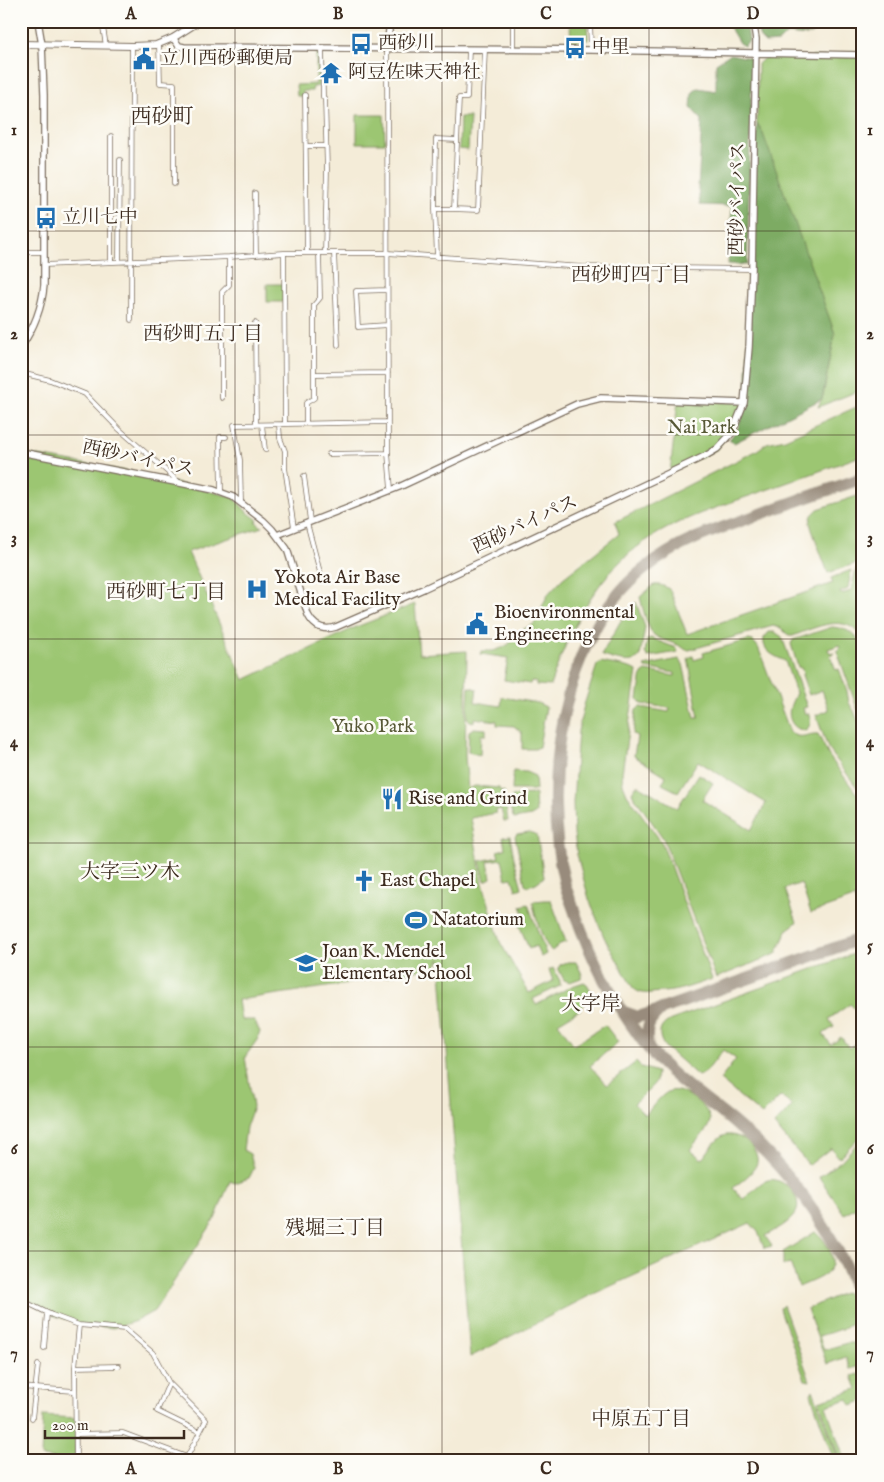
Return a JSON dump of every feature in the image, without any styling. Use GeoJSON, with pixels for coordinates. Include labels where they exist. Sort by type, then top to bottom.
{"type":"FeatureCollection","features":[{"type":"Feature","properties":{"kind":"main road"},"geometry":{"type":"LineString","coordinates":[[21,44],[106,46],[159,44],[173,38],[200,21]]}},
{"type":"Feature","properties":{"kind":"street"},"geometry":{"type":"LineString","coordinates":[[21,347],[30,333],[44,290],[42,44],[38,21]]}},
{"type":"Feature","properties":{"kind":"street"},"geometry":{"type":"LineString","coordinates":[[102,21],[106,46]]}},
{"type":"Feature","properties":{"kind":"street"},"geometry":{"type":"LineString","coordinates":[[390,21],[387,48],[387,325],[390,490]]}},
{"type":"Feature","properties":{"kind":"street"},"geometry":{"type":"LineString","coordinates":[[513,21],[513,50]]}},
{"type":"Feature","properties":{"kind":"street"},"geometry":{"type":"LineString","coordinates":[[590,21],[591,50]]}},
{"type":"Feature","properties":{"kind":"street","name":"西砂バイパス"},"geometry":{"type":"LineString","coordinates":[[21,452],[180,483],[221,492],[233,498],[264,521],[277,535],[290,556],[312,623],[325,629],[332,628],[423,589],[708,456],[732,433],[744,403],[749,347],[752,269],[756,53],[753,21]]}},
{"type":"Feature","properties":{"kind":"street"},"geometry":{"type":"LineString","coordinates":[[173,38],[178,46],[184,47],[591,50],[863,55]]}},
{"type":"Feature","properties":{"kind":"street"},"geometry":{"type":"LineString","coordinates":[[159,44],[160,84],[174,84],[174,184]]}},
{"type":"Feature","properties":{"kind":"street"},"geometry":{"type":"LineString","coordinates":[[131,320],[132,46]]}},
{"type":"Feature","properties":{"kind":"street"},"geometry":{"type":"LineString","coordinates":[[322,47],[322,97],[325,99],[327,201],[325,253]]}},
{"type":"Feature","properties":{"kind":"street"},"geometry":{"type":"LineString","coordinates":[[454,209],[459,98],[467,98],[469,49]]}},
{"type":"Feature","properties":{"kind":"street"},"geometry":{"type":"LineString","coordinates":[[435,209],[478,210],[485,49]]}},
{"type":"Feature","properties":{"kind":"street"},"geometry":{"type":"LineString","coordinates":[[316,89],[322,88]]}},
{"type":"Feature","properties":{"kind":"street"},"geometry":{"type":"LineString","coordinates":[[305,95],[307,253]]}},
{"type":"Feature","properties":{"kind":"street"},"geometry":{"type":"LineString","coordinates":[[111,136],[111,262]]}},
{"type":"Feature","properties":{"kind":"street"},"geometry":{"type":"LineString","coordinates":[[437,257],[435,209],[436,139],[457,140]]}},
{"type":"Feature","properties":{"kind":"street"},"geometry":{"type":"LineString","coordinates":[[306,146],[326,146]]}},
{"type":"Feature","properties":{"kind":"street"},"geometry":{"type":"LineString","coordinates":[[119,261],[120,160]]}},
{"type":"Feature","properties":{"kind":"street"},"geometry":{"type":"LineString","coordinates":[[111,177],[119,178]]}},
{"type":"Feature","properties":{"kind":"street"},"geometry":{"type":"LineString","coordinates":[[255,193],[256,255]]}},
{"type":"Feature","properties":{"kind":"street"},"geometry":{"type":"LineString","coordinates":[[21,252],[44,252]]}},
{"type":"Feature","properties":{"kind":"street"},"geometry":{"type":"LineString","coordinates":[[44,265],[319,252],[388,253],[582,267],[752,269]]}},
{"type":"Feature","properties":{"kind":"street"},"geometry":{"type":"LineString","coordinates":[[306,423],[306,403],[314,398],[314,305],[320,298],[319,252]]}},
{"type":"Feature","properties":{"kind":"street"},"geometry":{"type":"LineString","coordinates":[[284,253],[285,424]]}},
{"type":"Feature","properties":{"kind":"street"},"geometry":{"type":"LineString","coordinates":[[334,253],[338,345]]}},
{"type":"Feature","properties":{"kind":"street"},"geometry":{"type":"LineString","coordinates":[[222,398],[222,292],[229,285],[229,257]]}},
{"type":"Feature","properties":{"kind":"street"},"geometry":{"type":"LineString","coordinates":[[387,290],[356,291],[358,327],[387,325]]}},
{"type":"Feature","properties":{"kind":"street"},"geometry":{"type":"LineString","coordinates":[[256,323],[256,425]]}},
{"type":"Feature","properties":{"kind":"street"},"geometry":{"type":"LineString","coordinates":[[21,373],[50,380],[86,394],[119,428],[180,483]]}},
{"type":"Feature","properties":{"kind":"street"},"geometry":{"type":"LineString","coordinates":[[314,374],[388,373]]}},
{"type":"Feature","properties":{"kind":"street"},"geometry":{"type":"LineString","coordinates":[[277,535],[442,468],[577,404],[601,398],[744,403]]}},
{"type":"Feature","properties":{"kind":"street"},"geometry":{"type":"LineString","coordinates":[[241,504],[240,460],[234,425],[388,422]]}},
{"type":"Feature","properties":{"kind":"street"},"geometry":{"type":"LineString","coordinates":[[262,425],[265,450]]}},
{"type":"Feature","properties":{"kind":"street"},"geometry":{"type":"LineString","coordinates":[[279,425],[280,438],[285,451],[285,468],[294,528]]}},
{"type":"Feature","properties":{"kind":"street"},"geometry":{"type":"LineString","coordinates":[[221,492],[220,437],[226,437]]}},
{"type":"Feature","properties":{"kind":"street"},"geometry":{"type":"LineString","coordinates":[[329,454],[388,454]]}},
{"type":"Feature","properties":{"kind":"street"},"geometry":{"type":"LineString","coordinates":[[304,476],[308,522],[322,576]]}},
{"type":"Feature","properties":{"kind":"street"},"geometry":{"type":"LineString","coordinates":[[21,1300],[47,1313],[79,1325],[125,1329],[153,1353],[169,1383],[206,1420],[186,1459],[123,1432],[77,1434]]}},
{"type":"Feature","properties":{"kind":"street"},"geometry":{"type":"LineString","coordinates":[[44,1348],[47,1313]]}},
{"type":"Feature","properties":{"kind":"street"},"geometry":{"type":"LineString","coordinates":[[76,1461],[77,1434],[74,1392],[79,1325]]}},
{"type":"Feature","properties":{"kind":"street"},"geometry":{"type":"LineString","coordinates":[[32,1418],[38,1365]]}},
{"type":"Feature","properties":{"kind":"street"},"geometry":{"type":"LineString","coordinates":[[75,1367],[119,1366]]}},
{"type":"Feature","properties":{"kind":"street"},"geometry":{"type":"LineString","coordinates":[[169,1383],[157,1411],[200,1432]]}},
{"type":"Feature","properties":{"kind":"street"},"geometry":{"type":"LineString","coordinates":[[21,1387],[74,1392]]}},
{"type":"Feature","properties":{"kind":"green space"},"geometry":{"type":"Polygon","coordinates":[[[570,21],[587,21],[588,40],[577,40],[578,47],[571,47],[570,21]]]}},
{"type":"Feature","properties":{"kind":"green space"},"geometry":{"type":"Polygon","coordinates":[[[726,21],[746,21],[749,41],[744,46],[739,43],[726,21]]]}},
{"type":"Feature","properties":{"kind":"green space"},"geometry":{"type":"Polygon","coordinates":[[[755,21],[826,21],[809,35],[787,34],[779,42],[765,43],[760,38],[755,21]]]}},
{"type":"Feature","properties":{"kind":"green space"},"geometry":{"type":"Polygon","coordinates":[[[316,51],[321,51],[321,86],[313,87],[312,91],[303,91],[303,96],[297,96],[296,85],[316,84],[316,51]]]}},
{"type":"Feature","properties":{"kind":"green space"},"geometry":{"type":"Polygon","coordinates":[[[730,54],[750,58],[752,65],[747,265],[728,264],[732,206],[700,205],[698,189],[702,120],[691,108],[692,93],[698,88],[716,91],[716,63],[730,54]]]}},
{"type":"Feature","properties":{"kind":"green space"},"geometry":{"type":"Polygon","coordinates":[[[766,56],[863,57],[863,389],[818,407],[823,396],[835,334],[757,123],[758,64],[766,56]]]}},
{"type":"Feature","properties":{"kind":"green space"},"geometry":{"type":"Polygon","coordinates":[[[357,115],[384,115],[385,143],[357,143],[357,115]]]}},
{"type":"Feature","properties":{"kind":"green space"},"geometry":{"type":"Polygon","coordinates":[[[460,117],[470,117],[468,150],[459,149],[460,117]]]}},
{"type":"Feature","properties":{"kind":"green space"},"geometry":{"type":"Polygon","coordinates":[[[757,123],[762,131],[835,334],[822,399],[734,443],[729,440],[738,428],[746,403],[757,123]]]}},
{"type":"Feature","properties":{"kind":"green space"},"geometry":{"type":"Polygon","coordinates":[[[267,284],[283,284],[283,302],[267,302],[267,284]]]}},
{"type":"Feature","properties":{"kind":"green space","name":"Nai Park"},"geometry":{"type":"Polygon","coordinates":[[[678,400],[744,403],[738,422],[717,449],[670,473],[678,400]]]}},
{"type":"Feature","properties":{"kind":"green space"},"geometry":{"type":"Polygon","coordinates":[[[863,404],[863,455],[684,520],[652,537],[623,559],[610,572],[588,602],[563,651],[550,686],[536,685],[536,682],[531,681],[530,684],[504,680],[508,658],[481,654],[481,651],[493,651],[502,648],[509,644],[520,631],[534,624],[548,594],[562,579],[619,534],[615,522],[756,451],[767,443],[785,439],[863,404]]]}},
{"type":"Feature","properties":{"kind":"green space","name":"Yuko Park"},"geometry":{"type":"Polygon","coordinates":[[[21,453],[131,472],[233,497],[246,511],[258,520],[256,522],[262,527],[188,552],[244,680],[356,627],[415,604],[419,654],[467,651],[465,756],[468,789],[475,786],[499,788],[501,792],[504,791],[508,821],[504,821],[501,809],[496,810],[496,813],[471,818],[482,880],[500,942],[529,993],[553,981],[549,970],[553,968],[560,981],[560,986],[533,999],[536,1005],[572,986],[584,982],[587,984],[597,1001],[594,1003],[590,997],[588,998],[581,1009],[558,1023],[574,1045],[605,1025],[618,1042],[590,1066],[607,1085],[636,1062],[641,1067],[657,1072],[656,1081],[634,1104],[645,1115],[660,1098],[670,1091],[689,1095],[706,1110],[710,1121],[707,1129],[690,1150],[702,1159],[717,1140],[723,1136],[734,1135],[746,1141],[755,1151],[757,1157],[757,1163],[753,1170],[733,1188],[743,1199],[761,1183],[768,1180],[779,1181],[790,1189],[797,1200],[798,1206],[794,1216],[787,1223],[765,1236],[772,1246],[764,1248],[758,1232],[750,1223],[589,1296],[470,1357],[440,958],[436,967],[340,985],[238,1000],[241,1020],[254,1020],[260,1032],[257,1040],[245,1057],[253,1107],[246,1127],[243,1150],[250,1154],[254,1168],[249,1178],[235,1183],[230,1181],[215,1219],[154,1311],[136,1321],[113,1328],[84,1325],[52,1315],[21,1295],[21,453]]]}},
{"type":"Feature","properties":{"kind":"green space"},"geometry":{"type":"Polygon","coordinates":[[[863,494],[863,561],[828,573],[810,523],[812,515],[818,509],[863,494]]]}},
{"type":"Feature","properties":{"kind":"green space"},"geometry":{"type":"Polygon","coordinates":[[[863,566],[863,638],[848,625],[830,624],[793,636],[789,636],[781,628],[773,626],[686,650],[654,635],[647,623],[640,597],[654,585],[666,587],[670,590],[687,634],[833,583],[831,578],[851,570],[848,589],[840,592],[841,594],[851,591],[856,569],[863,566]]]}},
{"type":"Feature","properties":{"kind":"green space"},"geometry":{"type":"Polygon","coordinates":[[[636,602],[645,627],[640,657],[636,660],[627,661],[603,656],[602,654],[620,622],[636,602]]]}},
{"type":"Feature","properties":{"kind":"green space"},"geometry":{"type":"Polygon","coordinates":[[[832,627],[851,633],[858,639],[863,649],[863,725],[837,651],[840,648],[839,645],[828,649],[829,652],[834,653],[830,655],[836,670],[839,669],[849,703],[863,733],[860,736],[863,745],[863,792],[858,789],[828,748],[816,715],[829,710],[822,690],[809,695],[802,675],[803,672],[798,667],[791,644],[793,640],[832,627]]]}},
{"type":"Feature","properties":{"kind":"green space"},"geometry":{"type":"Polygon","coordinates":[[[769,632],[775,632],[782,637],[807,707],[803,708],[805,714],[808,713],[810,718],[810,724],[806,730],[798,729],[792,724],[789,712],[796,693],[785,661],[770,653],[765,647],[764,638],[769,632]]]}},
{"type":"Feature","properties":{"kind":"green space"},"geometry":{"type":"Polygon","coordinates":[[[651,638],[676,648],[678,652],[648,657],[645,653],[647,640],[651,638]]]}},
{"type":"Feature","properties":{"kind":"green space"},"geometry":{"type":"Polygon","coordinates":[[[748,640],[753,641],[758,647],[790,732],[797,736],[818,734],[829,756],[856,793],[863,796],[863,922],[854,898],[811,913],[801,883],[785,889],[797,922],[788,929],[776,954],[716,978],[663,838],[632,792],[636,786],[640,786],[677,808],[699,774],[713,783],[702,800],[751,830],[766,803],[698,761],[678,792],[662,784],[666,776],[634,756],[637,736],[633,734],[636,710],[640,707],[669,712],[670,708],[642,704],[638,699],[642,674],[646,671],[675,676],[675,673],[646,668],[644,666],[679,659],[683,664],[695,718],[699,718],[688,658],[693,656],[694,660],[704,657],[703,653],[748,640]]]}},
{"type":"Feature","properties":{"kind":"green space"},"geometry":{"type":"Polygon","coordinates":[[[601,662],[637,671],[622,773],[623,784],[627,794],[662,843],[712,979],[681,989],[647,993],[633,988],[604,937],[589,899],[577,855],[573,803],[578,731],[597,665],[601,662]]]}},
{"type":"Feature","properties":{"kind":"green space"},"geometry":{"type":"Polygon","coordinates":[[[469,687],[477,689],[475,702],[501,706],[502,697],[538,703],[546,707],[539,747],[535,749],[522,749],[522,733],[514,726],[497,725],[497,721],[474,718],[474,722],[470,721],[467,718],[469,687]]]}},
{"type":"Feature","properties":{"kind":"green space"},"geometry":{"type":"Polygon","coordinates":[[[474,728],[486,729],[486,735],[481,735],[480,755],[468,752],[469,731],[474,728]]]}},
{"type":"Feature","properties":{"kind":"green space"},"geometry":{"type":"Polygon","coordinates":[[[513,771],[526,772],[535,776],[536,790],[512,790],[513,771]]]}},
{"type":"Feature","properties":{"kind":"green space"},"geometry":{"type":"Polygon","coordinates":[[[535,794],[536,813],[531,816],[514,819],[510,804],[512,797],[535,794]]]}},
{"type":"Feature","properties":{"kind":"green space"},"geometry":{"type":"Polygon","coordinates":[[[529,832],[537,835],[544,877],[528,886],[525,884],[515,836],[529,832]]]}},
{"type":"Feature","properties":{"kind":"green space"},"geometry":{"type":"Polygon","coordinates":[[[510,836],[522,888],[516,890],[512,878],[506,879],[502,859],[488,861],[491,878],[485,881],[480,861],[499,857],[497,851],[505,849],[503,837],[510,836]]]}},
{"type":"Feature","properties":{"kind":"green space"},"geometry":{"type":"Polygon","coordinates":[[[551,900],[566,942],[560,944],[552,951],[543,936],[533,903],[534,901],[551,900]]]}},
{"type":"Feature","properties":{"kind":"green space"},"geometry":{"type":"Polygon","coordinates":[[[528,904],[546,954],[541,957],[536,946],[529,949],[518,922],[526,919],[521,906],[528,904]]]}},
{"type":"Feature","properties":{"kind":"green space"},"geometry":{"type":"Polygon","coordinates":[[[859,952],[863,955],[863,958],[856,983],[863,1005],[856,1010],[850,1004],[829,1019],[834,1027],[823,1034],[831,1045],[841,1037],[849,1048],[863,1038],[863,1133],[839,1158],[831,1148],[809,1165],[774,1125],[792,1106],[781,1096],[762,1115],[720,1080],[736,1059],[723,1050],[706,1072],[698,1076],[665,1047],[660,1032],[663,1025],[671,1020],[859,952]]]}},
{"type":"Feature","properties":{"kind":"green space"},"geometry":{"type":"Polygon","coordinates":[[[576,962],[582,974],[581,978],[570,982],[564,980],[558,968],[561,964],[576,962]]]}},
{"type":"Feature","properties":{"kind":"green space"},"geometry":{"type":"Polygon","coordinates":[[[863,1137],[863,1203],[844,1214],[819,1177],[841,1161],[863,1137]]]}},
{"type":"Feature","properties":{"kind":"green space"},"geometry":{"type":"Polygon","coordinates":[[[815,1232],[828,1247],[832,1256],[832,1263],[826,1273],[799,1287],[790,1263],[783,1265],[783,1252],[815,1232]]]}},
{"type":"Feature","properties":{"kind":"green space"},"geometry":{"type":"Polygon","coordinates":[[[846,1292],[854,1306],[854,1319],[845,1327],[819,1336],[824,1350],[847,1343],[854,1343],[860,1363],[857,1367],[850,1369],[846,1357],[827,1364],[807,1309],[846,1292]]]}},
{"type":"Feature","properties":{"kind":"green space"},"geometry":{"type":"Polygon","coordinates":[[[783,1305],[810,1381],[805,1380],[781,1312],[780,1308],[783,1305]]]}},
{"type":"Feature","properties":{"kind":"green space"},"geometry":{"type":"Polygon","coordinates":[[[861,1373],[863,1375],[863,1401],[851,1405],[848,1399],[826,1406],[845,1461],[840,1461],[819,1401],[857,1389],[852,1376],[861,1373]]]}},
{"type":"Feature","properties":{"kind":"green space"},"geometry":{"type":"Polygon","coordinates":[[[813,1390],[839,1461],[834,1461],[811,1394],[813,1390]]]}},
{"type":"Feature","properties":{"kind":"green space"},"geometry":{"type":"Polygon","coordinates":[[[43,1416],[75,1418],[75,1461],[41,1457],[43,1416]]]}},
{"type":"Feature","properties":{"kind":"taxiway"},"geometry":{"type":"LineString","coordinates":[[863,478],[698,537],[656,560],[643,570],[615,598],[592,633],[575,673],[564,716],[557,760],[555,804],[558,846],[565,885],[590,951],[616,1001],[648,1048],[666,1068],[732,1121],[782,1170],[824,1227],[849,1274],[863,1311]]}},
{"type":"Feature","properties":{"kind":"taxiway"},"geometry":{"type":"LineString","coordinates":[[648,1047],[647,1030],[653,1017],[662,1009],[863,938]]}},
{"type":"Feature","properties":{"kind":"taxiway"},"geometry":{"type":"LineString","coordinates":[[624,1012],[638,1017],[660,1010]]}},
{"type":"Feature","properties":{"kind":"place","name":"西砂川"},"geometry":{"type":"Point","coordinates":[361,44]}},
{"type":"Feature","properties":{"kind":"place","name":"中里"},"geometry":{"type":"Point","coordinates":[575,48]}},
{"type":"Feature","properties":{"kind":"place","name":"立川西砂郵便局"},"geometry":{"type":"Point","coordinates":[144,59]}},
{"type":"Feature","properties":{"kind":"place","name":"阿豆佐味天神社"},"geometry":{"type":"Point","coordinates":[331,73]}},
{"type":"Feature","properties":{"kind":"place","name":"立川七中"},"geometry":{"type":"Point","coordinates":[46,218]}},
{"type":"Feature","properties":{"kind":"place","name":"Yokota Air Base Medical Facility"},"geometry":{"type":"Point","coordinates":[257,589]}},
{"type":"Feature","properties":{"kind":"place","name":"Bioenvironmental Engineering"},"geometry":{"type":"Point","coordinates":[477,624]}},
{"type":"Feature","properties":{"kind":"place","name":"Rise and Grind"},"geometry":{"type":"Point","coordinates":[392,799]}},
{"type":"Feature","properties":{"kind":"place","name":"East Chapel"},"geometry":{"type":"Point","coordinates":[364,881]}},
{"type":"Feature","properties":{"kind":"place","name":"Natatorium"},"geometry":{"type":"Point","coordinates":[416,920]}},
{"type":"Feature","properties":{"kind":"place","name":"Joan K. Mendel Elementary School"},"geometry":{"type":"Point","coordinates":[306,963]}},
{"type":"Feature","properties":{"kind":"district","name":"西砂町"},"geometry":{"type":"Point","coordinates":[162,117]}},
{"type":"Feature","properties":{"kind":"district","name":"西砂町四丁目"},"geometry":{"type":"Point","coordinates":[631,275]}},
{"type":"Feature","properties":{"kind":"district","name":"西砂町五丁目"},"geometry":{"type":"Point","coordinates":[203,334]}},
{"type":"Feature","properties":{"kind":"district","name":"西砂町七丁目"},"geometry":{"type":"Point","coordinates":[166,592]}},
{"type":"Feature","properties":{"kind":"district","name":"大字三ツ木"},"geometry":{"type":"Point","coordinates":[130,872]}},
{"type":"Feature","properties":{"kind":"district","name":"大字岸"},"geometry":{"type":"Point","coordinates":[591,1004]}},
{"type":"Feature","properties":{"kind":"district","name":"残堀三丁目"},"geometry":{"type":"Point","coordinates":[335,1228]}},
{"type":"Feature","properties":{"kind":"district","name":"中原五丁目"},"geometry":{"type":"Point","coordinates":[641,1419]}}]}
